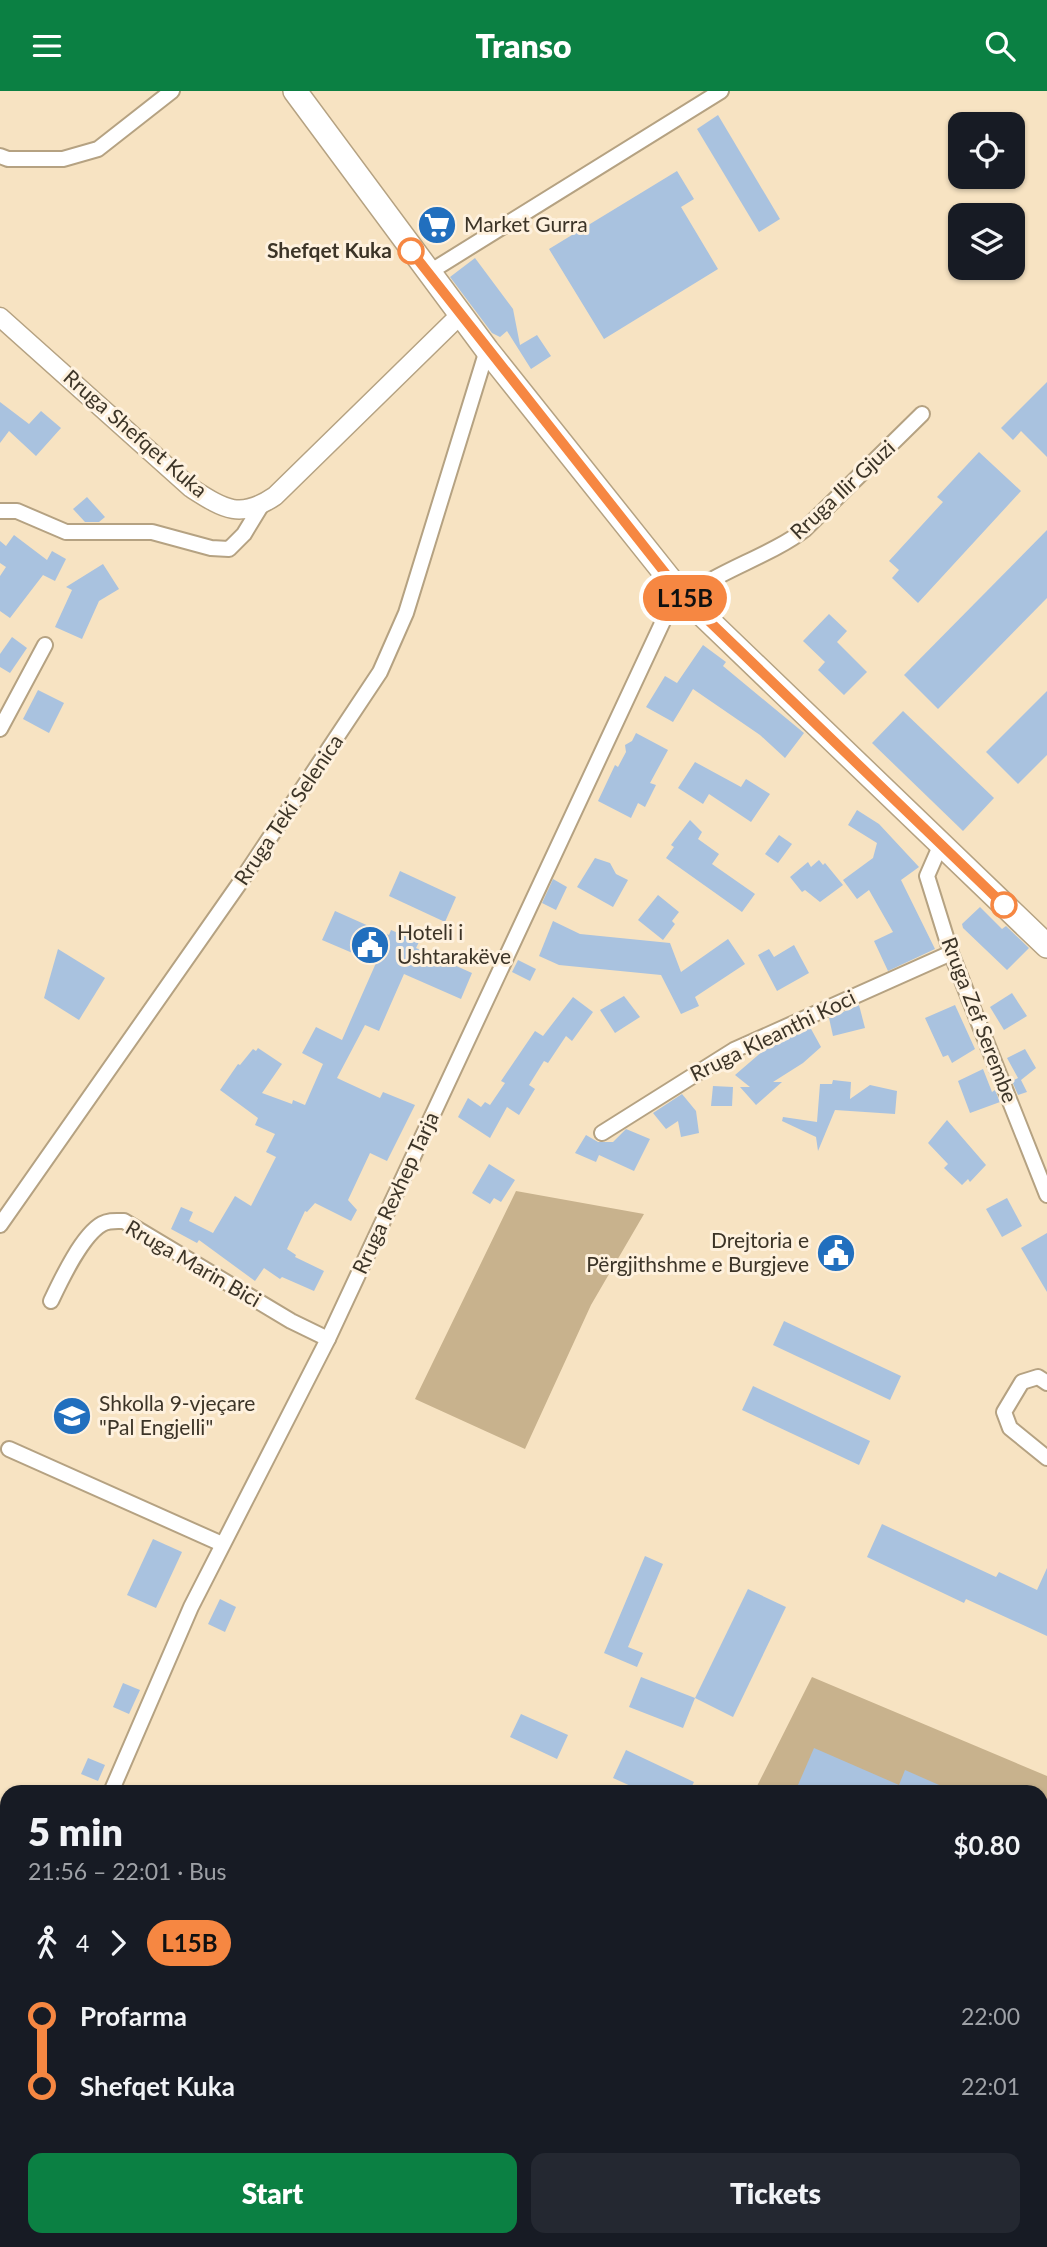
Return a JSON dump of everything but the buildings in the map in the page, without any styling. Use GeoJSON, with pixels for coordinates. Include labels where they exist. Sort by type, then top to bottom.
{"type":"FeatureCollection","features":[{"type":"Feature","properties":{"kind":"main road"},"geometry":{"type":"LineString","coordinates":[[295,91],[460,315],[684,597],[1047,946]]}},
{"type":"Feature","properties":{"kind":"street"},"geometry":{"type":"LineString","coordinates":[[0,156],[8,159],[81,156],[98,149],[172,91]]}},
{"type":"Feature","properties":{"kind":"street"},"geometry":{"type":"LineString","coordinates":[[428,273],[721,91]]}},
{"type":"Feature","properties":{"kind":"street"},"geometry":{"type":"LineString","coordinates":[[0,511],[17,512],[66,532],[152,532],[211,548],[229,549],[244,534],[261,506],[275,496],[460,315]]}},
{"type":"Feature","properties":{"kind":"street","name":"Rruga Shefqet Kuka"},"geometry":{"type":"LineString","coordinates":[[0,317],[191,488],[222,507],[236,511],[261,506]]}},
{"type":"Feature","properties":{"kind":"street","name":"Rruga Teki Selenica"},"geometry":{"type":"LineString","coordinates":[[0,1225],[231,896],[380,672],[406,613],[487,350]]}},
{"type":"Feature","properties":{"kind":"street","name":"Rruga Ilir Gjuzi"},"geometry":{"type":"LineString","coordinates":[[684,597],[787,543],[804,530],[922,414]]}},
{"type":"Feature","properties":{"kind":"street","name":"Rruga Rexhep Tarja"},"geometry":{"type":"LineString","coordinates":[[114,1785],[222,1543],[328,1339],[665,617],[684,597]]}},
{"type":"Feature","properties":{"kind":"street"},"geometry":{"type":"LineString","coordinates":[[0,729],[45,645]]}},
{"type":"Feature","properties":{"kind":"street","name":"Rruga Zef Serembe"},"geometry":{"type":"LineString","coordinates":[[941,844],[927,876],[951,953],[1047,1195]]}},
{"type":"Feature","properties":{"kind":"street","name":"Rruga Kleanthi Koci"},"geometry":{"type":"LineString","coordinates":[[602,1133],[734,1050],[951,953]]}},
{"type":"Feature","properties":{"kind":"street","name":"Rruga Marin Bici"},"geometry":{"type":"LineString","coordinates":[[51,1301],[66,1270],[94,1231],[109,1221],[124,1221],[290,1321],[328,1339]]}},
{"type":"Feature","properties":{"kind":"street"},"geometry":{"type":"LineString","coordinates":[[1047,1383],[1038,1377],[1022,1382],[1004,1412],[1010,1428],[1047,1458]]}},
{"type":"Feature","properties":{"kind":"street"},"geometry":{"type":"LineString","coordinates":[[9,1449],[222,1543]]}},
{"type":"Feature","properties":{"kind":"shaded area"},"geometry":{"type":"Polygon","coordinates":[[[516,1191],[644,1214],[591,1305],[525,1449],[415,1399],[516,1191]]]}},
{"type":"Feature","properties":{"kind":"shaded area"},"geometry":{"type":"Polygon","coordinates":[[[812,1677],[1047,1776],[1047,1785],[758,1785],[812,1677]]]}},
{"type":"Feature","properties":{"kind":"bus line","name":"L15B"},"geometry":{"type":"LineString","coordinates":[[411,251],[684,597],[1004,905]]}},
{"type":"Feature","properties":{"kind":"place","name":"Market Gurra"},"geometry":{"type":"Point","coordinates":[437,225]}},
{"type":"Feature","properties":{"kind":"place","name":"Shefqet Kuka"},"geometry":{"type":"Point","coordinates":[411,251]}},
{"type":"Feature","properties":{"kind":"place","name":"Hoteli i Ushtarakëve"},"geometry":{"type":"Point","coordinates":[370,945]}},
{"type":"Feature","properties":{"kind":"place","name":"Drejtoria e Përgjithshme e Burgjeve"},"geometry":{"type":"Point","coordinates":[836,1253]}},
{"type":"Feature","properties":{"kind":"place","name":"Shkolla 9-vjeçare \"Pal Engjelli\""},"geometry":{"type":"Point","coordinates":[72,1416]}}]}
